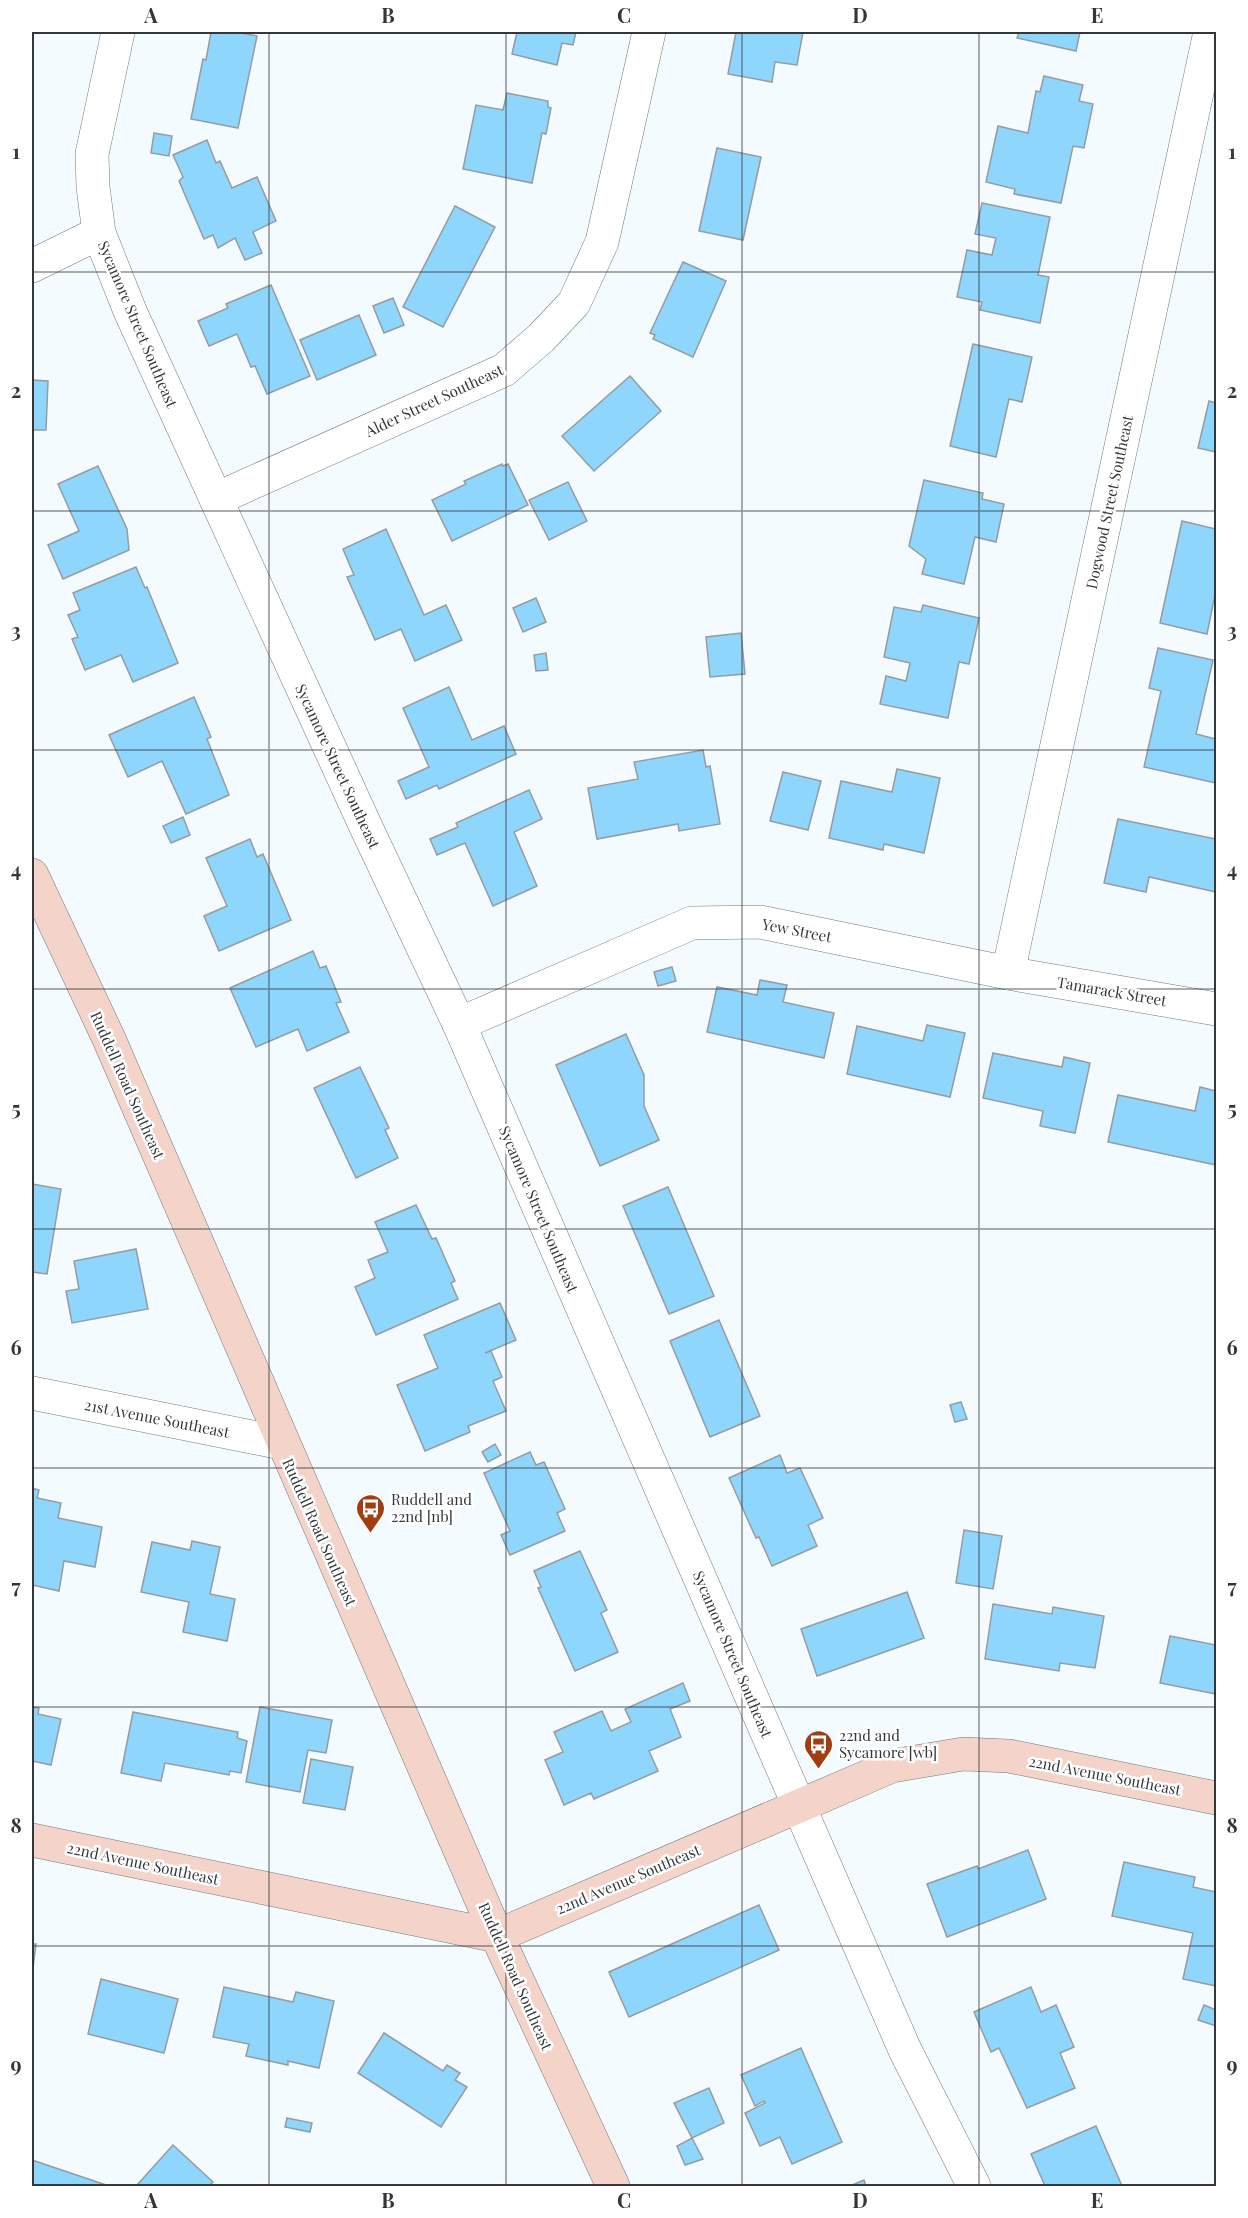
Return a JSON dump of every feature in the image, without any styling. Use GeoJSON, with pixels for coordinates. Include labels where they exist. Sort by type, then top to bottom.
{"type":"FeatureCollection","features":[{"type":"Feature","properties":{"kind":"main road","name":"Ruddell Road Southeast"},"geometry":{"type":"LineString","coordinates":[[32,875],[113,1050],[497,1936],[613,2187]]}},
{"type":"Feature","properties":{"kind":"main road","name":"22nd Avenue Southeast"},"geometry":{"type":"LineString","coordinates":[[32,1840],[497,1936],[892,1766],[963,1754],[1009,1756],[1216,1798]]}},
{"type":"Feature","properties":{"kind":"street","name":"Sycamore Street Southeast"},"geometry":{"type":"LineString","coordinates":[[118,32],[92,154],[93,187],[99,233],[130,311],[366,827],[459,1024],[905,2050],[974,2187]]}},
{"type":"Feature","properties":{"kind":"street","name":"Alder Street Southeast"},"geometry":{"type":"LineString","coordinates":[[216,499],[504,370],[541,338],[574,303],[602,242],[649,32]]}},
{"type":"Feature","properties":{"kind":"street","name":"Dogwood Street Southeast"},"geometry":{"type":"LineString","coordinates":[[1008,973],[1210,32]]}},
{"type":"Feature","properties":{"kind":"street"},"geometry":{"type":"LineString","coordinates":[[32,266],[99,233]]}},
{"type":"Feature","properties":{"kind":"street","name":"Yew Street"},"geometry":{"type":"LineString","coordinates":[[459,1024],[692,923],[760,922],[1008,973]]}},
{"type":"Feature","properties":{"kind":"street","name":"Tamarack Street"},"geometry":{"type":"LineString","coordinates":[[1008,973],[1216,1009]]}},
{"type":"Feature","properties":{"kind":"street","name":"21st Avenue Southeast"},"geometry":{"type":"LineString","coordinates":[[32,1393],[282,1443]]}},
{"type":"Feature","properties":{"kind":"building"},"geometry":{"type":"Polygon","coordinates":[[[211,32],[236,32],[257,36],[238,128],[191,119],[211,32]]]}},
{"type":"Feature","properties":{"kind":"building"},"geometry":{"type":"Polygon","coordinates":[[[517,32],[576,32],[573,45],[562,43],[557,65],[512,54],[517,32]]]}},
{"type":"Feature","properties":{"kind":"building"},"geometry":{"type":"Polygon","coordinates":[[[736,32],[803,32],[797,65],[775,62],[772,82],[728,74],[736,32]]]}},
{"type":"Feature","properties":{"kind":"building"},"geometry":{"type":"Polygon","coordinates":[[[1019,32],[1080,32],[1076,51],[1017,38],[1019,32]]]}},
{"type":"Feature","properties":{"kind":"building"},"geometry":{"type":"Polygon","coordinates":[[[1044,76],[1083,85],[1079,101],[1093,104],[1084,148],[1073,146],[1061,203],[1014,194],[1015,189],[986,182],[998,126],[1028,133],[1036,91],[1040,92],[1044,76]]]}},
{"type":"Feature","properties":{"kind":"building"},"geometry":{"type":"Polygon","coordinates":[[[507,93],[548,101],[548,107],[551,108],[546,134],[542,133],[532,183],[463,169],[476,105],[503,110],[507,93]]]}},
{"type":"Feature","properties":{"kind":"building"},"geometry":{"type":"Polygon","coordinates":[[[154,133],[172,136],[169,156],[151,153],[154,133]]]}},
{"type":"Feature","properties":{"kind":"building"},"geometry":{"type":"Polygon","coordinates":[[[207,140],[216,163],[220,161],[232,188],[257,177],[276,221],[253,232],[262,253],[245,260],[235,238],[218,248],[213,235],[204,239],[179,181],[183,177],[173,155],[207,140]]]}},
{"type":"Feature","properties":{"kind":"building"},"geometry":{"type":"Polygon","coordinates":[[[717,148],[761,157],[743,240],[699,231],[717,148]]]}},
{"type":"Feature","properties":{"kind":"building"},"geometry":{"type":"Polygon","coordinates":[[[982,203],[1050,217],[1038,275],[1049,277],[1040,323],[980,310],[982,302],[957,297],[967,250],[992,255],[996,238],[975,234],[982,203]]]}},
{"type":"Feature","properties":{"kind":"building"},"geometry":{"type":"Polygon","coordinates":[[[455,206],[495,227],[443,327],[403,307],[455,206]]]}},
{"type":"Feature","properties":{"kind":"building"},"geometry":{"type":"Polygon","coordinates":[[[683,262],[726,281],[693,357],[653,339],[655,335],[650,333],[683,262]]]}},
{"type":"Feature","properties":{"kind":"building"},"geometry":{"type":"Polygon","coordinates":[[[271,285],[310,376],[267,394],[255,366],[251,367],[237,334],[209,346],[198,321],[228,308],[226,304],[271,285]]]}},
{"type":"Feature","properties":{"kind":"building"},"geometry":{"type":"Polygon","coordinates":[[[393,298],[404,325],[384,333],[373,306],[393,298]]]}},
{"type":"Feature","properties":{"kind":"building"},"geometry":{"type":"Polygon","coordinates":[[[359,315],[376,355],[317,380],[300,340],[359,315]]]}},
{"type":"Feature","properties":{"kind":"building"},"geometry":{"type":"Polygon","coordinates":[[[973,344],[1032,357],[1022,402],[1009,399],[996,457],[950,446],[973,344]]]}},
{"type":"Feature","properties":{"kind":"building"},"geometry":{"type":"Polygon","coordinates":[[[630,376],[661,411],[594,471],[562,436],[630,376]]]}},
{"type":"Feature","properties":{"kind":"building"},"geometry":{"type":"Polygon","coordinates":[[[32,380],[48,381],[46,430],[32,430],[32,380]]]}},
{"type":"Feature","properties":{"kind":"building"},"geometry":{"type":"Polygon","coordinates":[[[1209,401],[1216,403],[1216,452],[1198,448],[1209,401]]]}},
{"type":"Feature","properties":{"kind":"building"},"geometry":{"type":"Polygon","coordinates":[[[502,464],[503,466],[508,464],[528,505],[452,541],[432,500],[466,484],[464,481],[502,464]]]}},
{"type":"Feature","properties":{"kind":"building"},"geometry":{"type":"Polygon","coordinates":[[[98,466],[127,529],[129,550],[63,579],[48,545],[79,531],[58,484],[98,466]]]}},
{"type":"Feature","properties":{"kind":"building"},"geometry":{"type":"Polygon","coordinates":[[[924,480],[983,493],[982,499],[1004,504],[996,542],[975,537],[964,584],[922,574],[926,559],[909,546],[924,480]]]}},
{"type":"Feature","properties":{"kind":"building"},"geometry":{"type":"Polygon","coordinates":[[[568,482],[587,521],[549,540],[529,500],[568,482]]]}},
{"type":"Feature","properties":{"kind":"building"},"geometry":{"type":"Polygon","coordinates":[[[1182,521],[1216,529],[1216,590],[1207,634],[1160,623],[1182,521]]]}},
{"type":"Feature","properties":{"kind":"building"},"geometry":{"type":"Polygon","coordinates":[[[386,529],[424,615],[446,605],[462,640],[415,661],[401,629],[375,640],[347,577],[354,575],[343,549],[386,529]]]}},
{"type":"Feature","properties":{"kind":"building"},"geometry":{"type":"Polygon","coordinates":[[[136,567],[145,588],[147,587],[178,663],[133,682],[121,655],[85,670],[72,639],[78,637],[68,615],[80,610],[73,593],[136,567]]]}},
{"type":"Feature","properties":{"kind":"building"},"geometry":{"type":"Polygon","coordinates":[[[536,598],[546,622],[523,632],[513,608],[536,598]]]}},
{"type":"Feature","properties":{"kind":"building"},"geometry":{"type":"Polygon","coordinates":[[[923,605],[979,618],[969,664],[959,662],[948,718],[880,704],[886,676],[906,681],[910,663],[884,657],[894,607],[921,612],[923,605]]]}},
{"type":"Feature","properties":{"kind":"building"},"geometry":{"type":"Polygon","coordinates":[[[741,633],[745,674],[710,677],[706,637],[741,633]]]}},
{"type":"Feature","properties":{"kind":"building"},"geometry":{"type":"Polygon","coordinates":[[[1158,648],[1213,660],[1196,734],[1216,739],[1216,783],[1144,767],[1161,691],[1149,688],[1158,648]]]}},
{"type":"Feature","properties":{"kind":"building"},"geometry":{"type":"Polygon","coordinates":[[[546,653],[548,670],[536,671],[534,655],[546,653]]]}},
{"type":"Feature","properties":{"kind":"building"},"geometry":{"type":"Polygon","coordinates":[[[449,687],[472,740],[504,726],[516,754],[439,789],[437,785],[406,799],[398,781],[429,767],[403,708],[449,687]]]}},
{"type":"Feature","properties":{"kind":"building"},"geometry":{"type":"Polygon","coordinates":[[[194,697],[211,737],[207,739],[229,795],[186,814],[162,761],[128,777],[109,735],[194,697]]]}},
{"type":"Feature","properties":{"kind":"building"},"geometry":{"type":"Polygon","coordinates":[[[703,750],[706,767],[710,766],[720,824],[679,831],[678,824],[597,839],[588,788],[638,779],[634,762],[703,750]]]}},
{"type":"Feature","properties":{"kind":"building"},"geometry":{"type":"Polygon","coordinates":[[[897,769],[940,778],[924,853],[884,844],[883,850],[829,838],[841,781],[892,792],[897,769]]]}},
{"type":"Feature","properties":{"kind":"building"},"geometry":{"type":"Polygon","coordinates":[[[783,772],[821,781],[808,830],[770,821],[783,772]]]}},
{"type":"Feature","properties":{"kind":"building"},"geometry":{"type":"Polygon","coordinates":[[[529,790],[542,819],[514,832],[537,886],[493,906],[465,843],[437,855],[430,839],[458,827],[456,823],[529,790]]]}},
{"type":"Feature","properties":{"kind":"building"},"geometry":{"type":"Polygon","coordinates":[[[183,817],[190,835],[171,843],[163,826],[183,817]]]}},
{"type":"Feature","properties":{"kind":"building"},"geometry":{"type":"Polygon","coordinates":[[[1118,819],[1216,839],[1216,892],[1149,877],[1146,892],[1104,883],[1118,819]]]}},
{"type":"Feature","properties":{"kind":"building"},"geometry":{"type":"Polygon","coordinates":[[[250,839],[257,857],[263,854],[291,920],[219,951],[204,916],[227,906],[206,858],[250,839]]]}},
{"type":"Feature","properties":{"kind":"building"},"geometry":{"type":"Polygon","coordinates":[[[313,951],[320,968],[326,966],[341,1002],[336,1003],[349,1032],[307,1051],[298,1029],[256,1047],[230,988],[313,951]]]}},
{"type":"Feature","properties":{"kind":"building"},"geometry":{"type":"Polygon","coordinates":[[[672,967],[676,981],[658,986],[654,972],[672,967]]]}},
{"type":"Feature","properties":{"kind":"building"},"geometry":{"type":"Polygon","coordinates":[[[760,980],[787,985],[783,1002],[834,1013],[824,1058],[707,1032],[717,987],[757,995],[760,980]]]}},
{"type":"Feature","properties":{"kind":"building"},"geometry":{"type":"Polygon","coordinates":[[[927,1025],[965,1033],[950,1097],[847,1074],[857,1026],[923,1041],[927,1025]]]}},
{"type":"Feature","properties":{"kind":"building"},"geometry":{"type":"Polygon","coordinates":[[[626,1034],[644,1075],[644,1106],[659,1140],[600,1166],[556,1065],[626,1034]]]}},
{"type":"Feature","properties":{"kind":"building"},"geometry":{"type":"Polygon","coordinates":[[[993,1053],[1062,1067],[1064,1057],[1090,1063],[1075,1133],[1040,1126],[1043,1111],[983,1098],[993,1053]]]}},
{"type":"Feature","properties":{"kind":"building"},"geometry":{"type":"Polygon","coordinates":[[[360,1067],[389,1128],[385,1130],[398,1158],[356,1178],[314,1088],[360,1067]]]}},
{"type":"Feature","properties":{"kind":"building"},"geometry":{"type":"Polygon","coordinates":[[[1200,1087],[1216,1091],[1216,1165],[1108,1142],[1118,1095],[1195,1111],[1200,1087]]]}},
{"type":"Feature","properties":{"kind":"building"},"geometry":{"type":"Polygon","coordinates":[[[32,1184],[61,1189],[47,1274],[32,1272],[32,1184]]]}},
{"type":"Feature","properties":{"kind":"building"},"geometry":{"type":"Polygon","coordinates":[[[668,1187],[714,1296],[669,1314],[623,1206],[668,1187]]]}},
{"type":"Feature","properties":{"kind":"building"},"geometry":{"type":"Polygon","coordinates":[[[416,1205],[432,1239],[436,1238],[455,1281],[451,1283],[458,1299],[376,1335],[355,1287],[375,1278],[368,1260],[388,1252],[375,1222],[416,1205]]]}},
{"type":"Feature","properties":{"kind":"building"},"geometry":{"type":"Polygon","coordinates":[[[136,1249],[148,1309],[72,1323],[66,1291],[79,1289],[74,1261],[136,1249]]]}},
{"type":"Feature","properties":{"kind":"building"},"geometry":{"type":"Polygon","coordinates":[[[500,1303],[516,1340],[485,1353],[491,1351],[502,1377],[493,1381],[506,1411],[468,1426],[470,1432],[425,1451],[397,1385],[438,1368],[424,1335],[500,1303]]]}},
{"type":"Feature","properties":{"kind":"building"},"geometry":{"type":"Polygon","coordinates":[[[719,1320],[760,1416],[710,1437],[670,1341],[719,1320]]]}},
{"type":"Feature","properties":{"kind":"building"},"geometry":{"type":"Polygon","coordinates":[[[961,1402],[967,1419],[955,1422],[950,1405],[961,1402]]]}},
{"type":"Feature","properties":{"kind":"building"},"geometry":{"type":"Polygon","coordinates":[[[495,1444],[501,1455],[488,1462],[482,1452],[495,1444]]]}},
{"type":"Feature","properties":{"kind":"building"},"geometry":{"type":"Polygon","coordinates":[[[530,1452],[536,1465],[544,1462],[565,1509],[557,1513],[565,1531],[510,1555],[501,1535],[510,1531],[484,1473],[530,1452]]]}},
{"type":"Feature","properties":{"kind":"building"},"geometry":{"type":"Polygon","coordinates":[[[780,1455],[787,1473],[800,1468],[823,1518],[808,1525],[817,1546],[772,1566],[759,1537],[756,1538],[729,1478],[780,1455]]]}},
{"type":"Feature","properties":{"kind":"building"},"geometry":{"type":"Polygon","coordinates":[[[32,1488],[39,1490],[37,1498],[61,1503],[58,1518],[102,1527],[95,1567],[64,1561],[59,1591],[32,1585],[32,1488]]]}},
{"type":"Feature","properties":{"kind":"building"},"geometry":{"type":"Polygon","coordinates":[[[964,1530],[1002,1536],[993,1589],[956,1583],[964,1530]]]}},
{"type":"Feature","properties":{"kind":"building"},"geometry":{"type":"Polygon","coordinates":[[[192,1541],[220,1547],[210,1594],[235,1599],[227,1641],[183,1632],[189,1602],[141,1592],[152,1542],[190,1550],[192,1541]]]}},
{"type":"Feature","properties":{"kind":"building"},"geometry":{"type":"Polygon","coordinates":[[[580,1551],[607,1610],[601,1613],[618,1652],[575,1671],[538,1588],[541,1587],[534,1571],[580,1551]]]}},
{"type":"Feature","properties":{"kind":"building"},"geometry":{"type":"Polygon","coordinates":[[[907,1592],[924,1638],[817,1676],[801,1629],[907,1592]]]}},
{"type":"Feature","properties":{"kind":"building"},"geometry":{"type":"Polygon","coordinates":[[[993,1604],[1052,1614],[1053,1607],[1104,1616],[1095,1668],[1060,1663],[1059,1671],[985,1659],[993,1604]]]}},
{"type":"Feature","properties":{"kind":"building"},"geometry":{"type":"Polygon","coordinates":[[[1170,1636],[1216,1645],[1216,1694],[1160,1683],[1170,1636]]]}},
{"type":"Feature","properties":{"kind":"building"},"geometry":{"type":"Polygon","coordinates":[[[683,1683],[690,1701],[670,1709],[681,1737],[649,1751],[658,1771],[594,1799],[591,1793],[564,1805],[545,1760],[563,1752],[554,1732],[602,1711],[611,1731],[631,1722],[625,1709],[683,1683]]]}},
{"type":"Feature","properties":{"kind":"building"},"geometry":{"type":"Polygon","coordinates":[[[32,1707],[39,1708],[38,1714],[61,1719],[51,1765],[32,1761],[32,1707]]]}},
{"type":"Feature","properties":{"kind":"building"},"geometry":{"type":"Polygon","coordinates":[[[260,1707],[332,1720],[326,1753],[308,1750],[300,1792],[246,1782],[260,1707]]]}},
{"type":"Feature","properties":{"kind":"building"},"geometry":{"type":"Polygon","coordinates":[[[133,1712],[238,1732],[237,1738],[247,1741],[241,1773],[230,1771],[229,1775],[165,1763],[161,1781],[121,1773],[133,1712]]]}},
{"type":"Feature","properties":{"kind":"building"},"geometry":{"type":"Polygon","coordinates":[[[311,1759],[353,1767],[345,1810],[303,1803],[311,1759]]]}},
{"type":"Feature","properties":{"kind":"building"},"geometry":{"type":"Polygon","coordinates":[[[1028,1850],[1046,1899],[947,1937],[927,1884],[977,1866],[978,1869],[1028,1850]]]}},
{"type":"Feature","properties":{"kind":"building"},"geometry":{"type":"Polygon","coordinates":[[[1124,1862],[1195,1877],[1193,1887],[1216,1892],[1216,1986],[1183,1979],[1193,1933],[1112,1916],[1124,1862]]]}},
{"type":"Feature","properties":{"kind":"building"},"geometry":{"type":"Polygon","coordinates":[[[759,1905],[779,1950],[629,2017],[609,1972],[759,1905]]]}},
{"type":"Feature","properties":{"kind":"building"},"geometry":{"type":"Polygon","coordinates":[[[32,1944],[36,1944],[32,1976],[32,1944]]]}},
{"type":"Feature","properties":{"kind":"building"},"geometry":{"type":"Polygon","coordinates":[[[101,1979],[178,1999],[164,2053],[88,2034],[101,1979]]]}},
{"type":"Feature","properties":{"kind":"building"},"geometry":{"type":"Polygon","coordinates":[[[224,1987],[293,2002],[296,1992],[334,2001],[319,2068],[288,2061],[288,2065],[246,2056],[249,2044],[213,2037],[224,1987]]]}},
{"type":"Feature","properties":{"kind":"building"},"geometry":{"type":"Polygon","coordinates":[[[1031,1987],[1041,2012],[1056,2005],[1074,2047],[1060,2053],[1075,2088],[1027,2108],[999,2048],[991,2052],[974,2012],[1031,1987]]]}},
{"type":"Feature","properties":{"kind":"building"},"geometry":{"type":"Polygon","coordinates":[[[1204,2005],[1216,2010],[1216,2026],[1198,2020],[1204,2005]]]}},
{"type":"Feature","properties":{"kind":"building"},"geometry":{"type":"Polygon","coordinates":[[[384,2033],[443,2071],[447,2065],[460,2073],[455,2080],[467,2087],[441,2127],[358,2073],[384,2033]]]}},
{"type":"Feature","properties":{"kind":"building"},"geometry":{"type":"Polygon","coordinates":[[[801,2048],[842,2142],[792,2164],[780,2137],[760,2146],[745,2113],[765,2103],[764,2101],[755,2106],[741,2075],[801,2048]]]}},
{"type":"Feature","properties":{"kind":"building"},"geometry":{"type":"Polygon","coordinates":[[[709,2088],[724,2123],[692,2138],[674,2103],[709,2088]]]}},
{"type":"Feature","properties":{"kind":"building"},"geometry":{"type":"Polygon","coordinates":[[[287,2118],[312,2123],[310,2132],[285,2127],[287,2118]]]}},
{"type":"Feature","properties":{"kind":"building"},"geometry":{"type":"Polygon","coordinates":[[[1096,2126],[1122,2186],[1045,2186],[1031,2154],[1096,2126]]]}},
{"type":"Feature","properties":{"kind":"building"},"geometry":{"type":"Polygon","coordinates":[[[692,2138],[703,2159],[685,2165],[677,2146],[692,2138]]]}},
{"type":"Feature","properties":{"kind":"building"},"geometry":{"type":"Polygon","coordinates":[[[173,2145],[213,2182],[209,2186],[137,2185],[173,2145]]]}},
{"type":"Feature","properties":{"kind":"building"},"geometry":{"type":"Polygon","coordinates":[[[32,2160],[109,2186],[32,2186],[32,2160]]]}},
{"type":"Feature","properties":{"kind":"building"},"geometry":{"type":"Polygon","coordinates":[[[864,2180],[866,2186],[850,2186],[864,2180]]]}},
{"type":"Feature","properties":{"kind":"place","name":"Ruddell and 22nd [nb]"},"geometry":{"type":"Point","coordinates":[370,1534]}},
{"type":"Feature","properties":{"kind":"place","name":"22nd and Sycamore [wb]"},"geometry":{"type":"Point","coordinates":[818,1770]}}]}
